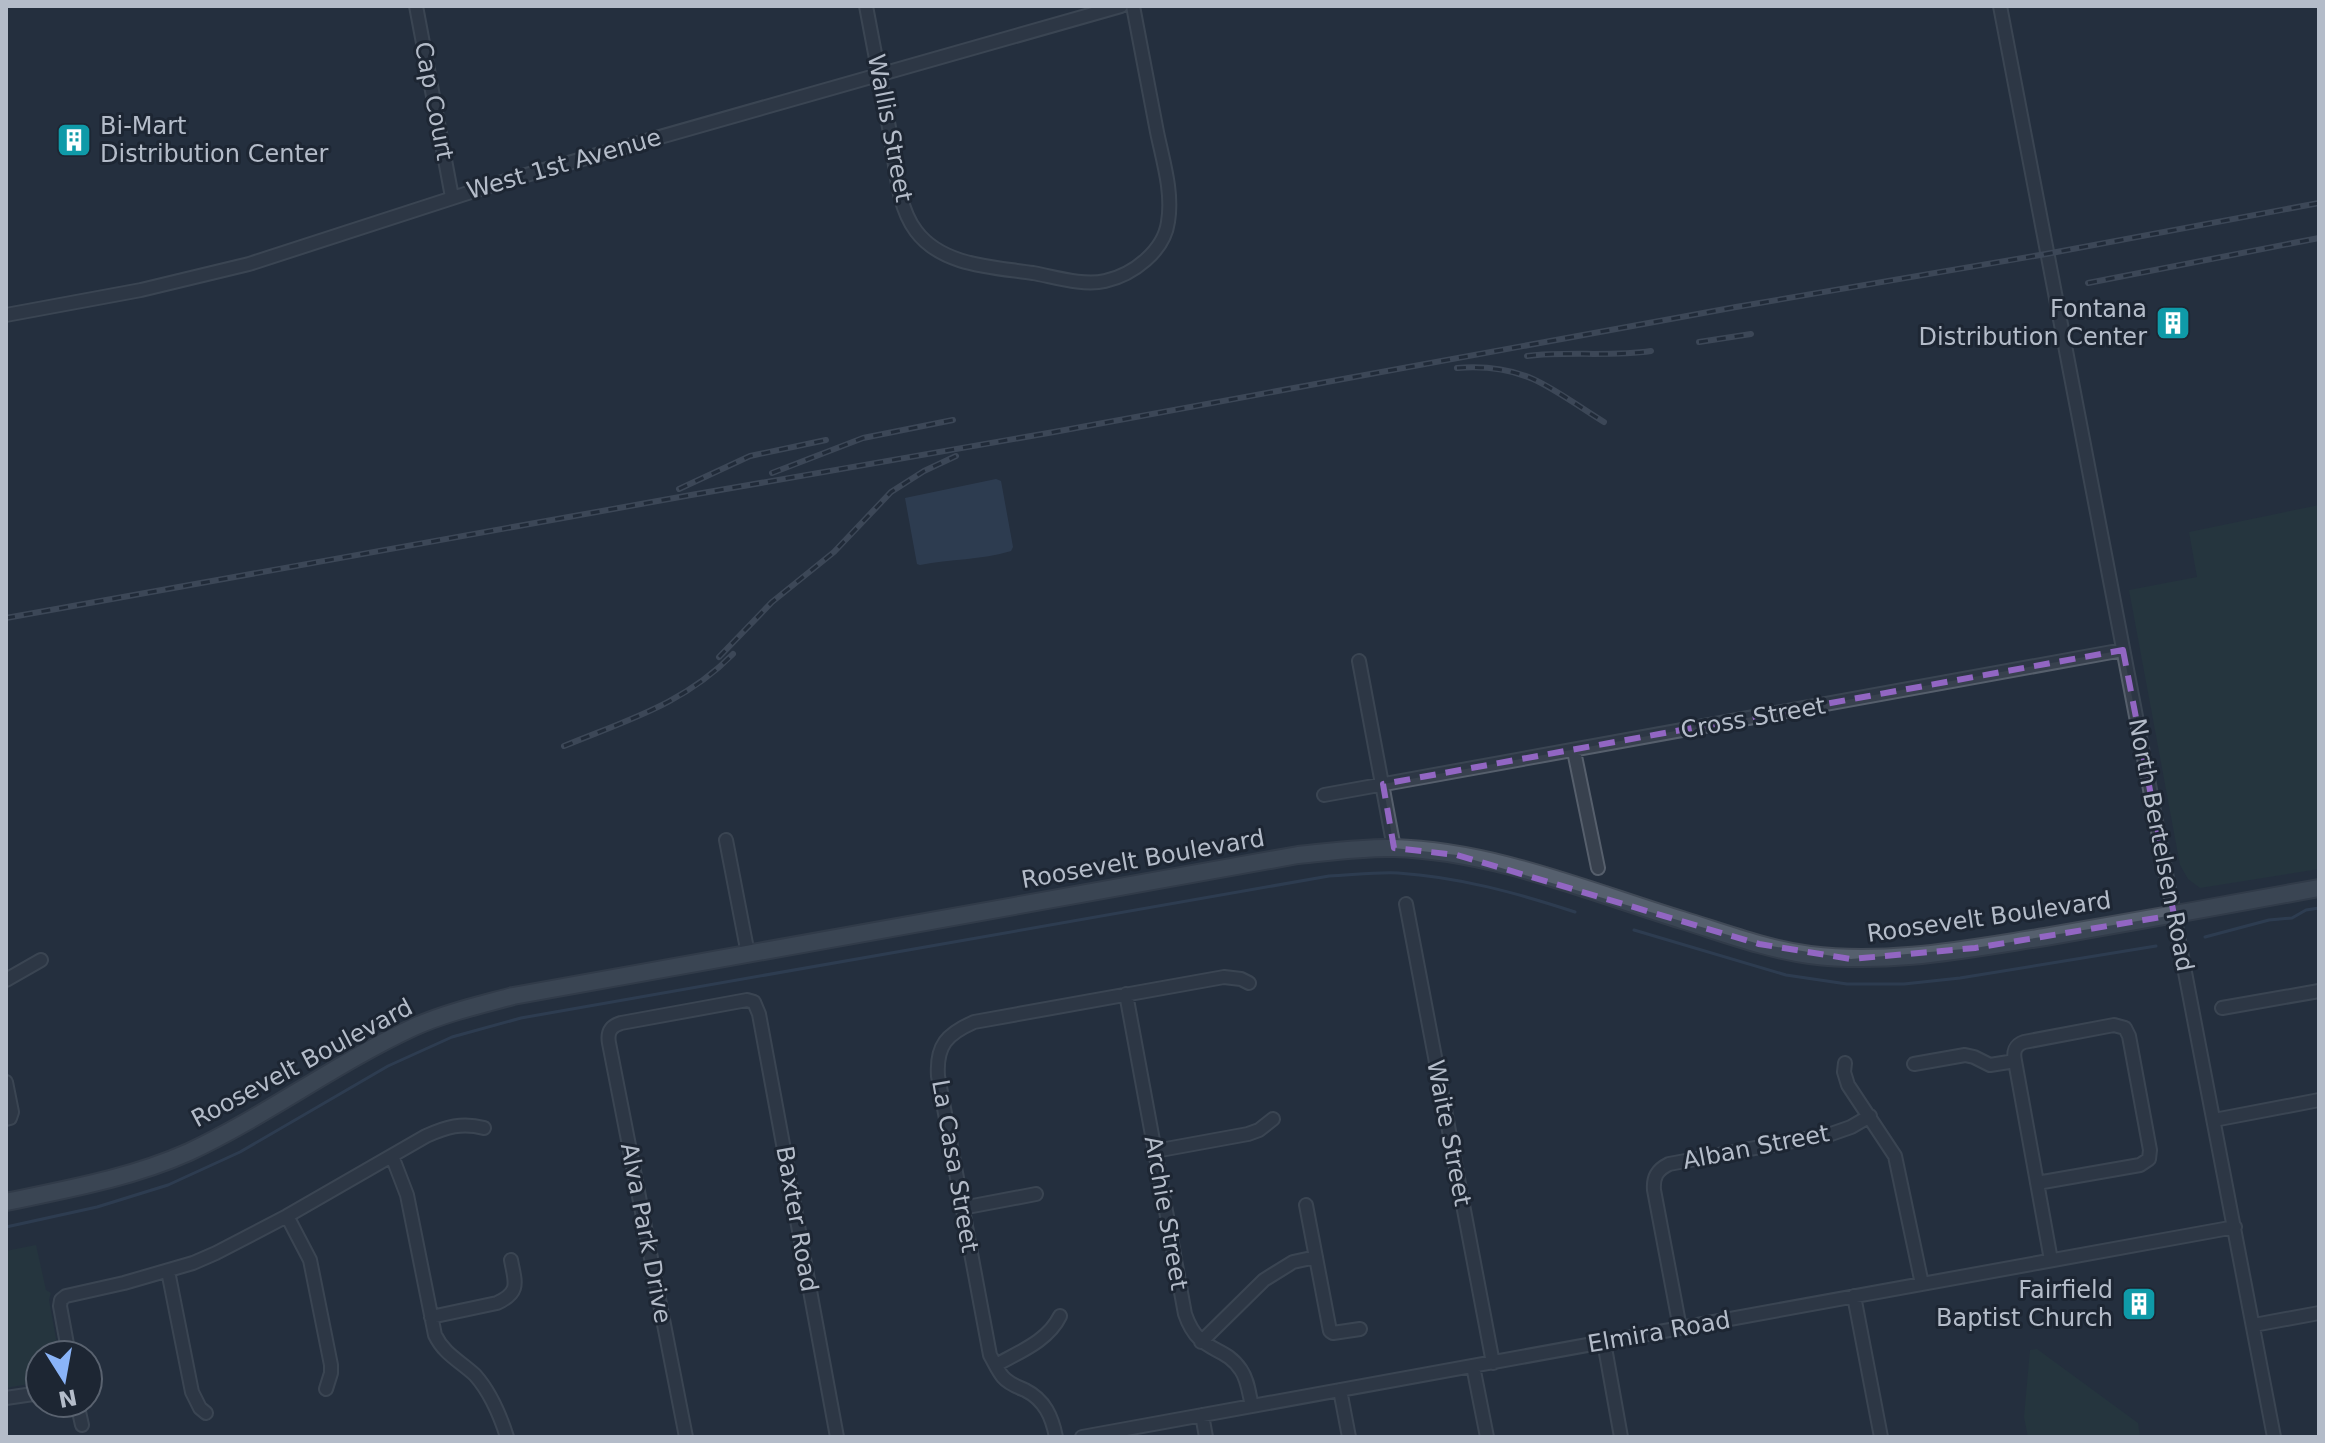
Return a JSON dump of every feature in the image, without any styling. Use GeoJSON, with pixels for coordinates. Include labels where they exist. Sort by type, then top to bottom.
{"type":"FeatureCollection","features":[{"type":"Feature","properties":{"kind":"main road","name":"Roosevelt Boulevard"},"geometry":{"type":"LineString","coordinates":[[6,1202],[143,1170],[188,1152],[368,1049],[417,1025],[464,1009],[513,996],[1298,855],[1394,848],[1457,855],[1509,866],[1759,944],[1851,959],[1888,958],[1981,947],[2319,888]]}},
{"type":"Feature","properties":{"kind":"street","name":"Cap Court"},"geometry":{"type":"LineString","coordinates":[[416,6],[452,197]]}},
{"type":"Feature","properties":{"kind":"street","name":"Wallis Street"},"geometry":{"type":"LineString","coordinates":[[866,6],[902,198],[915,230],[928,244],[953,258],[971,263],[1103,282],[1125,274],[1146,260],[1161,242],[1168,224],[1168,185],[1133,6]]}},
{"type":"Feature","properties":{"kind":"street","name":"West 1st Avenue"},"geometry":{"type":"LineString","coordinates":[[6,315],[141,290],[222,271],[452,197],[1121,6]]}},
{"type":"Feature","properties":{"kind":"street","name":"North Bertelsen Road"},"geometry":{"type":"LineString","coordinates":[[2000,6],[2274,1437]]}},
{"type":"Feature","properties":{"kind":"street","name":"Cross Street"},"geometry":{"type":"LineString","coordinates":[[1324,795],[2123,650]]}},
{"type":"Feature","properties":{"kind":"street"},"geometry":{"type":"LineString","coordinates":[[1359,661],[1394,848]]}},
{"type":"Feature","properties":{"kind":"street"},"geometry":{"type":"LineString","coordinates":[[1574,751],[1598,868]]}},
{"type":"Feature","properties":{"kind":"street"},"geometry":{"type":"LineString","coordinates":[[726,840],[748,954]]}},
{"type":"Feature","properties":{"kind":"street","name":"Waite Street"},"geometry":{"type":"LineString","coordinates":[[1406,904],[1493,1363]]}},
{"type":"Feature","properties":{"kind":"street"},"geometry":{"type":"LineString","coordinates":[[6,980],[41,960]]}},
{"type":"Feature","properties":{"kind":"street","name":"La Casa Street"},"geometry":{"type":"LineString","coordinates":[[996,1365],[987,1344],[938,1076],[937,1061],[941,1048],[949,1036],[974,1022],[1224,977],[1249,983]]}},
{"type":"Feature","properties":{"kind":"street"},"geometry":{"type":"LineString","coordinates":[[2222,1008],[2319,991]]}},
{"type":"Feature","properties":{"kind":"street","name":"Archie Street"},"geometry":{"type":"LineString","coordinates":[[1126,994],[1185,1314],[1194,1335],[1201,1342]]}},
{"type":"Feature","properties":{"kind":"street","name":"Baxter Road"},"geometry":{"type":"LineString","coordinates":[[611,1029],[621,1023],[747,1000],[754,1002],[759,1014],[837,1437]]}},
{"type":"Feature","properties":{"kind":"street"},"geometry":{"type":"LineString","coordinates":[[2037,1183],[2140,1165],[2149,1159],[2150,1150],[2129,1035],[2125,1028],[2114,1025],[2024,1042],[2015,1049],[2015,1061],[2037,1183],[2051,1260]]}},
{"type":"Feature","properties":{"kind":"street","name":"Alva Park Drive"},"geometry":{"type":"LineString","coordinates":[[611,1029],[609,1043],[686,1437]]}},
{"type":"Feature","properties":{"kind":"street"},"geometry":{"type":"LineString","coordinates":[[1914,1064],[1965,1055],[1988,1065],[2015,1061]]}},
{"type":"Feature","properties":{"kind":"street"},"geometry":{"type":"LineString","coordinates":[[1845,1063],[1848,1085],[1895,1156],[1922,1284]]}},
{"type":"Feature","properties":{"kind":"street"},"geometry":{"type":"LineString","coordinates":[[6,1082],[9,1115]]}},
{"type":"Feature","properties":{"kind":"street"},"geometry":{"type":"LineString","coordinates":[[2214,1120],[2319,1100]]}},
{"type":"Feature","properties":{"kind":"street","name":"Alban Street"},"geometry":{"type":"LineString","coordinates":[[1680,1328],[1654,1190],[1653,1180],[1658,1172],[1669,1164],[1831,1134],[1870,1116]]}},
{"type":"Feature","properties":{"kind":"street"},"geometry":{"type":"LineString","coordinates":[[1155,1151],[1248,1134],[1273,1119]]}},
{"type":"Feature","properties":{"kind":"street"},"geometry":{"type":"LineString","coordinates":[[66,1339],[60,1306],[66,1296],[193,1263],[241,1242],[441,1129],[458,1125],[484,1128]]}},
{"type":"Feature","properties":{"kind":"street"},"geometry":{"type":"LineString","coordinates":[[392,1156],[407,1195],[435,1335],[441,1347],[474,1375],[489,1393],[507,1437]]}},
{"type":"Feature","properties":{"kind":"street"},"geometry":{"type":"LineString","coordinates":[[962,1208],[1036,1194]]}},
{"type":"Feature","properties":{"kind":"street"},"geometry":{"type":"LineString","coordinates":[[1306,1205],[1330,1331],[1360,1329]]}},
{"type":"Feature","properties":{"kind":"street"},"geometry":{"type":"LineString","coordinates":[[287,1216],[313,1271],[331,1365],[326,1389]]}},
{"type":"Feature","properties":{"kind":"street","name":"Elmira Road"},"geometry":{"type":"LineString","coordinates":[[1082,1437],[2235,1227]]}},
{"type":"Feature","properties":{"kind":"street"},"geometry":{"type":"LineString","coordinates":[[1252,1406],[1242,1372],[1234,1361],[1201,1342],[1257,1286],[1293,1262],[1316,1257]]}},
{"type":"Feature","properties":{"kind":"street"},"geometry":{"type":"LineString","coordinates":[[431,1317],[506,1299],[514,1292],[516,1284],[511,1260]]}},
{"type":"Feature","properties":{"kind":"street"},"geometry":{"type":"LineString","coordinates":[[168,1271],[192,1392],[206,1413]]}},
{"type":"Feature","properties":{"kind":"street"},"geometry":{"type":"LineString","coordinates":[[1854,1296],[1881,1437]]}},
{"type":"Feature","properties":{"kind":"street"},"geometry":{"type":"LineString","coordinates":[[2254,1325],[2319,1313]]}},
{"type":"Feature","properties":{"kind":"street"},"geometry":{"type":"LineString","coordinates":[[1056,1437],[1053,1421],[1042,1402],[1011,1384],[996,1365],[1051,1332],[1060,1316]]}},
{"type":"Feature","properties":{"kind":"street"},"geometry":{"type":"LineString","coordinates":[[1604,1342],[1621,1437]]}},
{"type":"Feature","properties":{"kind":"street"},"geometry":{"type":"LineString","coordinates":[[1473,1366],[1487,1437]]}},
{"type":"Feature","properties":{"kind":"street"},"geometry":{"type":"LineString","coordinates":[[1340,1390],[1349,1437]]}},
{"type":"Feature","properties":{"kind":"street"},"geometry":{"type":"LineString","coordinates":[[1202,1415],[1206,1437]]}},
{"type":"Feature","properties":{"kind":"street"},"geometry":{"type":"LineString","coordinates":[[81,1419],[82,1425]]}},
{"type":"Feature","properties":{"kind":"highlighted area"},"geometry":{"type":"Polygon","coordinates":[[[2123,650],[2174,915],[1975,948],[1851,959],[1759,944],[1457,855],[1394,848],[1383,784],[2123,650]]]}},
{"type":"Feature","properties":{"kind":"green space"},"geometry":{"type":"Polygon","coordinates":[[[2319,505],[2319,869],[2200,888],[2188,879],[2180,865],[2129,590],[2197,577],[2189,532],[2319,505]]]}},
{"type":"Feature","properties":{"kind":"green space"},"geometry":{"type":"Polygon","coordinates":[[[36,1245],[46,1290],[51,1293],[49,1300],[56,1339],[24,1339],[24,1385],[6,1388],[6,1251],[36,1245]]]}},
{"type":"Feature","properties":{"kind":"green space"},"geometry":{"type":"Polygon","coordinates":[[[2037,1349],[2138,1423],[2140,1437],[2028,1437],[2024,1417],[2030,1350],[2037,1349]]]}},
{"type":"Feature","properties":{"kind":"water"},"geometry":{"type":"Polygon","coordinates":[[[996,479],[1001,481],[1013,547],[1011,551],[917,564],[905,498],[996,479]]]}},
{"type":"Feature","properties":{"kind":"waterway"},"geometry":{"type":"LineString","coordinates":[[6,1227],[97,1207],[168,1185],[240,1152],[388,1066],[452,1037],[521,1018],[1329,876],[1390,873],[1443,878],[1510,892],[1575,912]]}},
{"type":"Feature","properties":{"kind":"waterway"},"geometry":{"type":"LineString","coordinates":[[2205,937],[2269,920],[2292,918],[2306,910],[2319,908]]}},
{"type":"Feature","properties":{"kind":"waterway"},"geometry":{"type":"LineString","coordinates":[[1634,930],[1786,975],[1847,984],[1904,984],[1960,978],[2156,946]]}},
{"type":"Feature","properties":{"kind":"railway"},"geometry":{"type":"LineString","coordinates":[[6,618],[2319,203]]}},
{"type":"Feature","properties":{"kind":"railway"},"geometry":{"type":"LineString","coordinates":[[2088,283],[2319,238]]}},
{"type":"Feature","properties":{"kind":"railway"},"geometry":{"type":"LineString","coordinates":[[1699,342],[1751,334]]}},
{"type":"Feature","properties":{"kind":"railway"},"geometry":{"type":"LineString","coordinates":[[1527,356],[1651,351]]}},
{"type":"Feature","properties":{"kind":"railway"},"geometry":{"type":"LineString","coordinates":[[1457,368],[1496,369],[1533,379],[1604,422]]}},
{"type":"Feature","properties":{"kind":"railway"},"geometry":{"type":"LineString","coordinates":[[772,473],[863,438],[953,420]]}},
{"type":"Feature","properties":{"kind":"railway"},"geometry":{"type":"LineString","coordinates":[[679,489],[750,456],[826,440]]}},
{"type":"Feature","properties":{"kind":"railway"},"geometry":{"type":"LineString","coordinates":[[719,657],[772,602],[834,552],[891,492],[956,456]]}},
{"type":"Feature","properties":{"kind":"railway"},"geometry":{"type":"LineString","coordinates":[[564,746],[675,698],[695,686],[733,654]]}},
{"type":"Feature","properties":{"kind":"place","name":"Bi-Mart Distribution Center"},"geometry":{"type":"Point","coordinates":[74,140]}},
{"type":"Feature","properties":{"kind":"place","name":"Fontana Distribution Center"},"geometry":{"type":"Point","coordinates":[2173,323]}},
{"type":"Feature","properties":{"kind":"place","name":"Fairfield Baptist Church"},"geometry":{"type":"Point","coordinates":[2139,1304]}}]}
